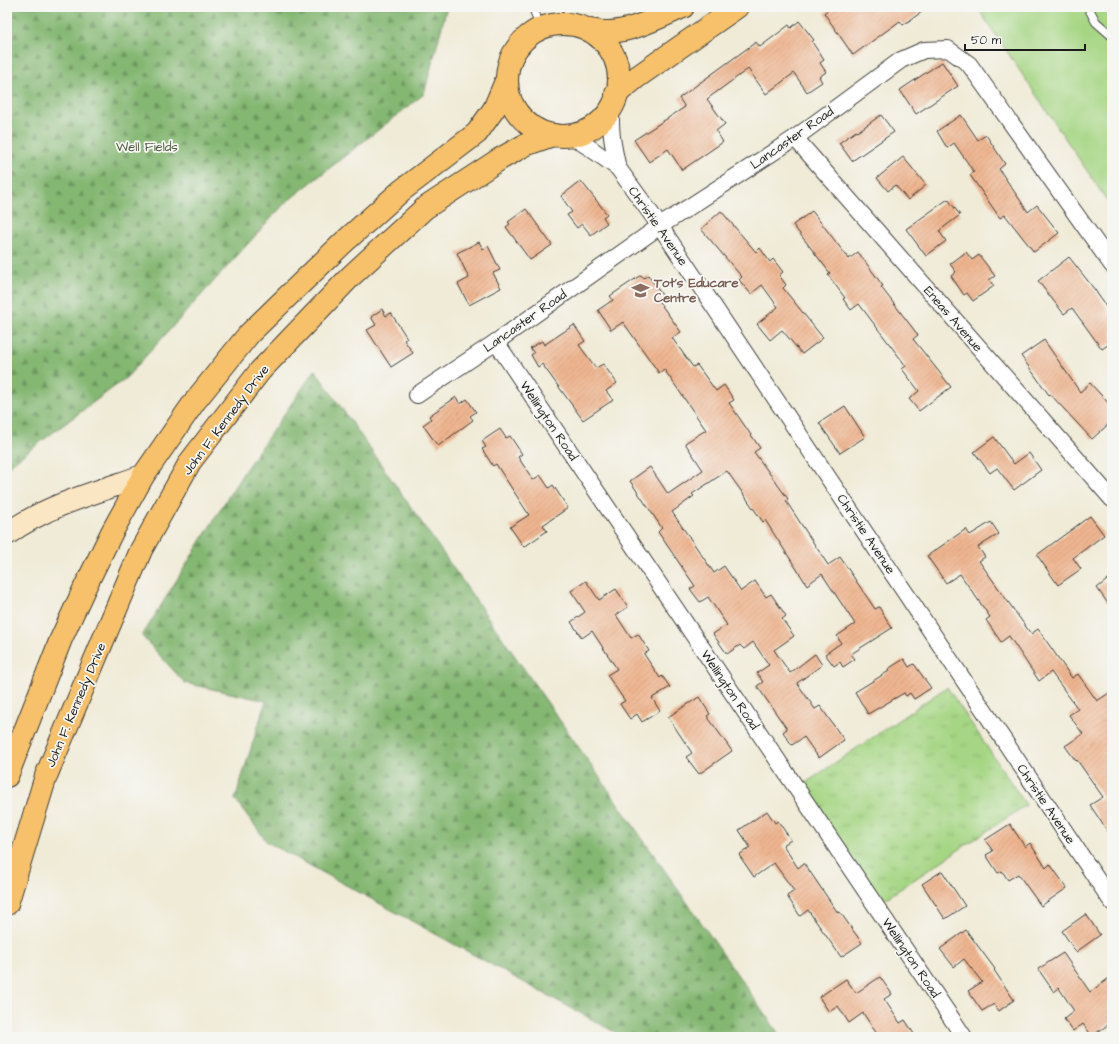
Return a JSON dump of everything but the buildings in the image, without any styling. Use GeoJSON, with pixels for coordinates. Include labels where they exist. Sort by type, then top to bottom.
{"type":"FeatureCollection","features":[{"type":"Feature","properties":{"kind":"highway"},"geometry":{"type":"LineString","coordinates":[[7,776],[39,694],[84,587],[112,532],[143,476],[195,401],[249,334],[344,242],[401,191],[477,133],[494,109],[506,81],[509,64],[517,48],[531,33],[540,28],[551,25],[567,24],[590,30],[609,32],[619,31],[653,20],[683,7]]}},
{"type":"Feature","properties":{"kind":"highway","name":"John F. Kennedy Drive"},"geometry":{"type":"LineString","coordinates":[[7,904],[49,769],[141,550],[190,462],[260,371],[351,276],[425,208],[500,159],[525,145],[556,135],[578,133],[593,127],[601,120],[614,100],[643,73],[737,7]]}},
{"type":"Feature","properties":{"kind":"highway"},"geometry":{"type":"LineString","coordinates":[[590,30],[604,42],[614,57],[618,74],[614,100]]}},
{"type":"Feature","properties":{"kind":"highway"},"geometry":{"type":"LineString","coordinates":[[506,81],[509,98],[518,114],[535,128],[556,135]]}},
{"type":"Feature","properties":{"kind":"street","name":"Lancaster Road"},"geometry":{"type":"LineString","coordinates":[[417,395],[496,342],[660,226],[795,138],[901,60],[924,50],[948,49],[969,64],[1112,265]]}},
{"type":"Feature","properties":{"kind":"street","name":"Christie Avenue"},"geometry":{"type":"LineString","coordinates":[[614,100],[610,119],[611,134],[618,168]]}},
{"type":"Feature","properties":{"kind":"street","name":"Christie Avenue"},"geometry":{"type":"LineString","coordinates":[[556,135],[576,139],[618,168],[660,226],[1112,902]]}},
{"type":"Feature","properties":{"kind":"street","name":"Eneas Avenue"},"geometry":{"type":"LineString","coordinates":[[795,138],[1112,500]]}},
{"type":"Feature","properties":{"kind":"street","name":"Wellington Road"},"geometry":{"type":"LineString","coordinates":[[496,342],[964,1037]]}},
{"type":"Feature","properties":{"kind":"street"},"geometry":{"type":"LineString","coordinates":[[7,534],[45,511],[143,476]]}},
{"type":"Feature","properties":{"kind":"lane"},"geometry":{"type":"LineString","coordinates":[[533,7],[540,28]]}},
{"type":"Feature","properties":{"kind":"lane"},"geometry":{"type":"LineString","coordinates":[[1088,7],[1096,22],[1112,36]]}},
{"type":"Feature","properties":{"kind":"green space","name":"Well Fields"},"geometry":{"type":"Polygon","coordinates":[[[7,7],[447,7],[424,94],[285,203],[126,378],[7,467],[7,7]]]}},
{"type":"Feature","properties":{"kind":"green space"},"geometry":{"type":"Polygon","coordinates":[[[977,7],[1112,7],[1112,208],[977,7]]]}},
{"type":"Feature","properties":{"kind":"green space"},"geometry":{"type":"Polygon","coordinates":[[[315,370],[781,1037],[624,1037],[267,842],[235,799],[266,701],[185,683],[142,636],[243,473],[315,370]]]}},
{"type":"Feature","properties":{"kind":"green space"},"geometry":{"type":"Polygon","coordinates":[[[947,687],[1026,805],[879,903],[801,786],[947,687]]]}},
{"type":"Feature","properties":{"kind":"place","name":"Tot's Educare Centre"},"geometry":{"type":"Point","coordinates":[641,290]}}]}
